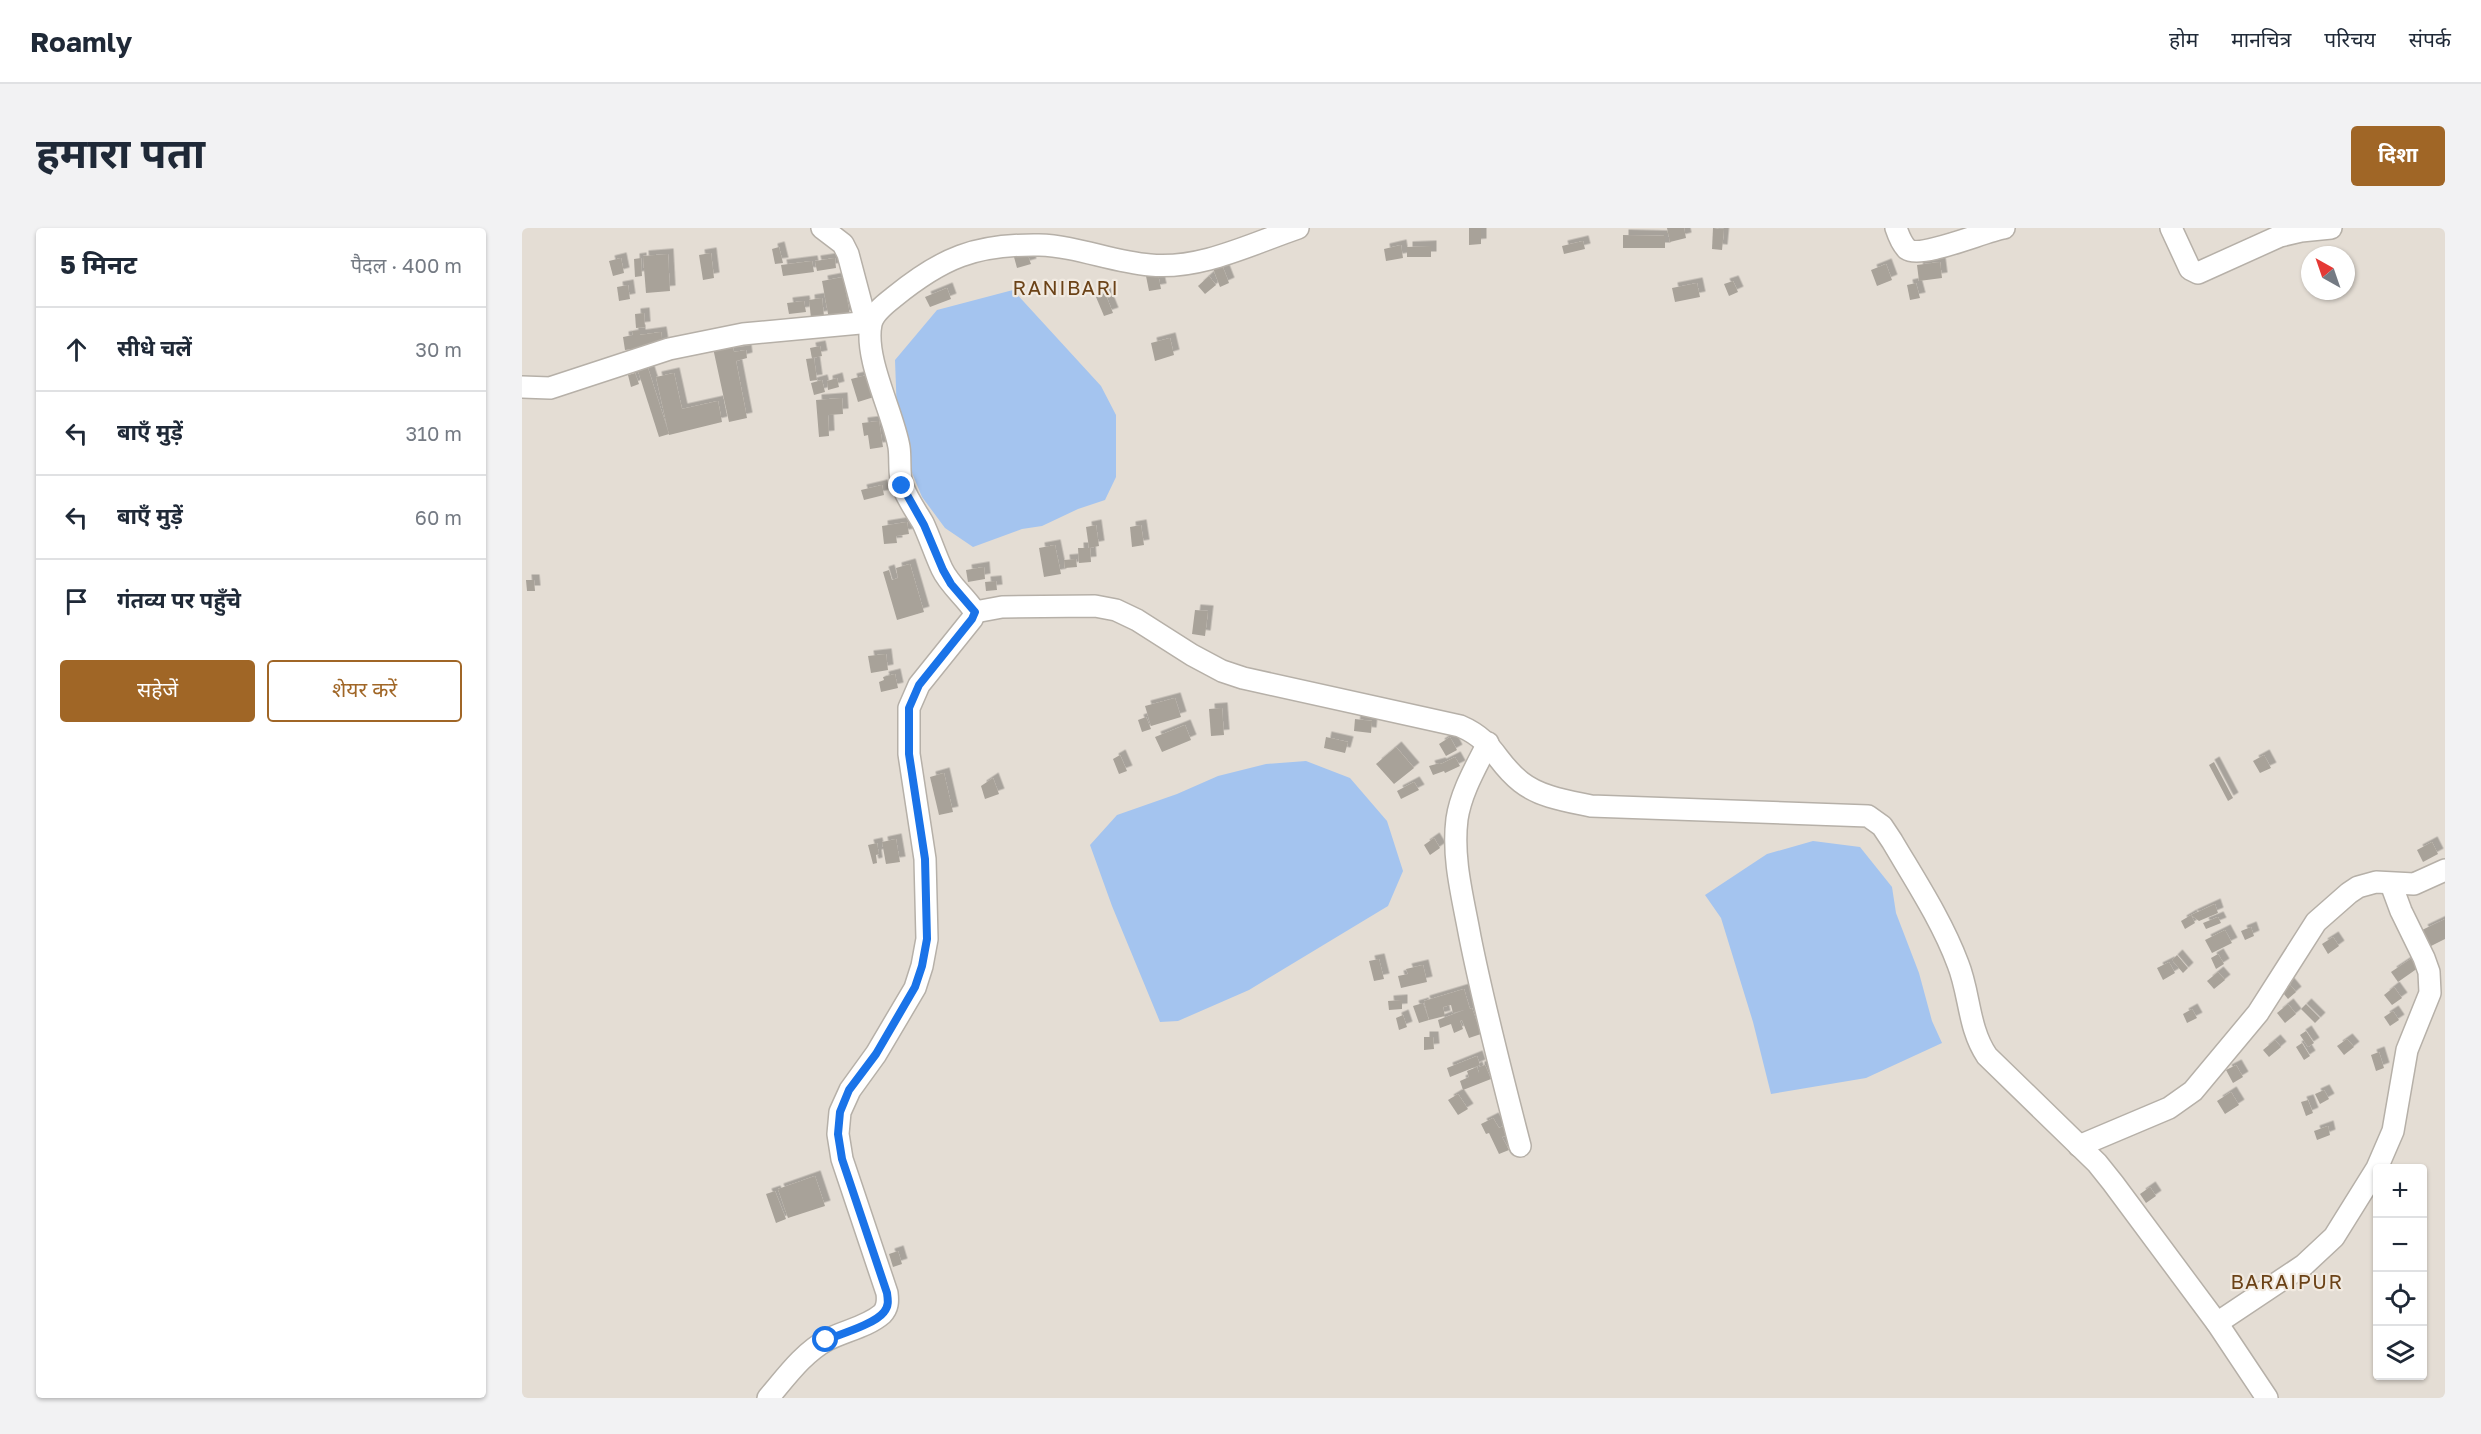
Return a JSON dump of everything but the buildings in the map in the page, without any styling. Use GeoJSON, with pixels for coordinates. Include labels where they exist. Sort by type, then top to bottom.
{"type":"FeatureCollection","features":[{"type":"Feature","properties":{"kind":"street"},"geometry":{"type":"LineString","coordinates":[[822,228],[843,244],[848,254],[868,322],[873,355],[899,447],[902,486],[924,525],[951,584],[975,612]]}},
{"type":"Feature","properties":{"kind":"street"},"geometry":{"type":"LineString","coordinates":[[522,387],[550,388],[669,349],[743,334],[868,322],[885,305],[934,267],[952,258],[994,248],[1049,237],[1068,247],[1148,265],[1174,266],[1225,254],[1298,228]]}},
{"type":"Feature","properties":{"kind":"street"},"geometry":{"type":"LineString","coordinates":[[1896,228],[1907,249],[1914,252],[1934,249],[2004,228]]}},
{"type":"Feature","properties":{"kind":"street"},"geometry":{"type":"LineString","coordinates":[[2171,228],[2190,268],[2198,273],[2280,236],[2331,228]]}},
{"type":"Feature","properties":{"kind":"street"},"geometry":{"type":"LineString","coordinates":[[975,612],[1002,607],[1095,606],[1116,610],[1137,620],[1222,671],[1243,678],[1460,726],[1476,733],[1488,743],[1520,782],[1536,791],[1562,800],[1591,806],[1868,816],[1882,826],[1892,841],[1948,940],[1959,964],[1979,1044],[1987,1056],[2079,1146],[2113,1183],[2217,1323],[2267,1398]]}},
{"type":"Feature","properties":{"kind":"street"},"geometry":{"type":"LineString","coordinates":[[768,1398],[808,1353],[826,1340],[874,1320],[884,1313],[888,1304],[887,1293],[842,1159],[838,1134],[840,1112],[849,1090],[876,1054],[915,987],[922,966],[927,939],[925,859],[909,754],[909,708],[919,685],[972,619],[975,612]]}},
{"type":"Feature","properties":{"kind":"street"},"geometry":{"type":"LineString","coordinates":[[1488,743],[1466,790],[1458,817],[1455,848],[1459,882],[1478,974],[1520,1146]]}},
{"type":"Feature","properties":{"kind":"street"},"geometry":{"type":"LineString","coordinates":[[2079,1146],[2169,1108],[2184,1099],[2198,1086],[2253,1020],[2316,922],[2358,887],[2376,882],[2414,884],[2445,870]]}},
{"type":"Feature","properties":{"kind":"street"},"geometry":{"type":"LineString","coordinates":[[2217,1323],[2304,1264],[2334,1237],[2377,1168],[2393,1131],[2407,1050],[2430,993],[2429,972],[2424,958],[2401,911],[2391,884]]}},
{"type":"Feature","properties":{"kind":"water"},"geometry":{"type":"Polygon","coordinates":[[[1013,290],[1101,386],[1116,415],[1116,477],[1105,500],[1078,509],[1042,526],[1022,529],[973,547],[945,528],[922,497],[910,468],[897,415],[895,360],[937,310],[1013,290]]]}},
{"type":"Feature","properties":{"kind":"water"},"geometry":{"type":"Polygon","coordinates":[[[1306,761],[1350,778],[1387,821],[1403,871],[1388,906],[1249,990],[1178,1021],[1160,1022],[1112,906],[1090,845],[1117,815],[1177,794],[1218,776],[1266,764],[1306,761]]]}},
{"type":"Feature","properties":{"kind":"water"},"geometry":{"type":"Polygon","coordinates":[[[1813,841],[1860,847],[1892,887],[1896,913],[1919,973],[1932,1021],[1942,1043],[1866,1078],[1771,1094],[1753,1022],[1721,918],[1705,895],[1767,854],[1813,841]]]}},
{"type":"Feature","properties":{"kind":"district","name":"RANIBARI"},"geometry":{"type":"Point","coordinates":[1066,287]}},
{"type":"Feature","properties":{"kind":"district","name":"BARAIPUR"},"geometry":{"type":"Point","coordinates":[2287,1281]}},
{"type":"Feature","properties":{"kind":"route"},"geometry":{"type":"LineString","coordinates":[[826,1340],[874,1320],[884,1313],[888,1304],[887,1293],[842,1159],[838,1134],[840,1112],[849,1090],[876,1054],[915,987],[922,966],[927,939],[925,859],[909,754],[907,728],[909,708],[919,685],[972,619],[975,612],[951,584],[924,525],[902,486]]}}]}
